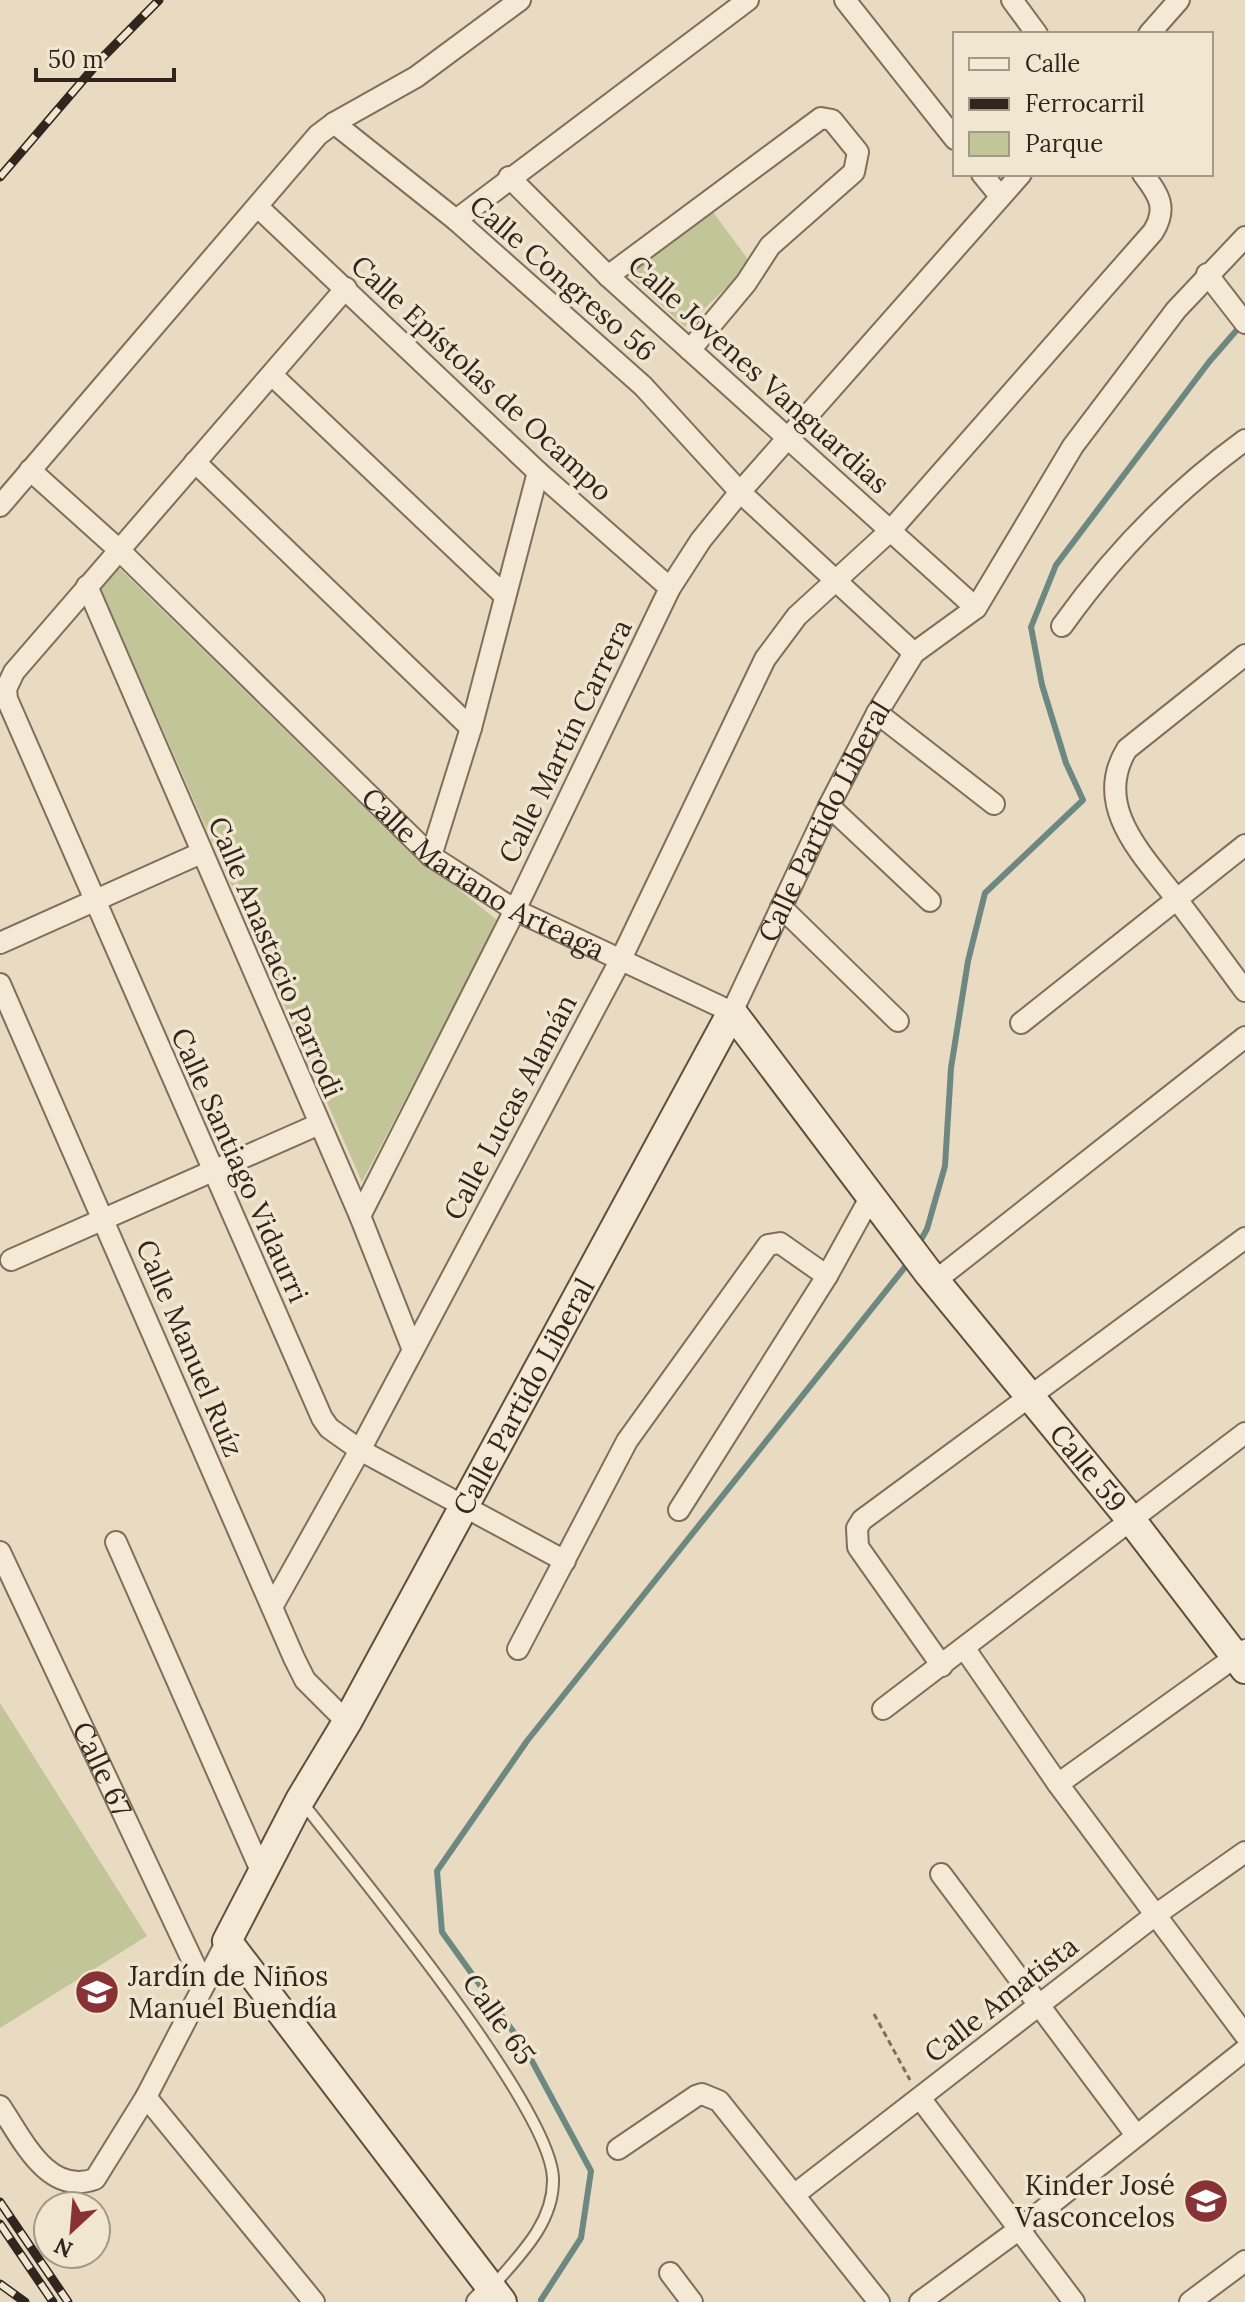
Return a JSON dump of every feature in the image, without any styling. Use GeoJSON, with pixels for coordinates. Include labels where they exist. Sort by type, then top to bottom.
{"type":"FeatureCollection","features":[{"type":"Feature","properties":{"kind":"street"},"geometry":{"type":"LineString","coordinates":[[0,506],[318,135],[416,77],[520,0]]}},
{"type":"Feature","properties":{"kind":"street"},"geometry":{"type":"LineString","coordinates":[[456,220],[509,177],[748,0]]}},
{"type":"Feature","properties":{"kind":"street"},"geometry":{"type":"LineString","coordinates":[[845,0],[953,136]]}},
{"type":"Feature","properties":{"kind":"street"},"geometry":{"type":"LineString","coordinates":[[1012,0],[1036,32]]}},
{"type":"Feature","properties":{"kind":"street"},"geometry":{"type":"LineString","coordinates":[[1151,32],[1176,1]]}},
{"type":"Feature","properties":{"kind":"street"},"geometry":{"type":"LineString","coordinates":[[608,276],[821,118],[832,120],[858,152],[854,172],[770,246],[746,283],[690,350]]}},
{"type":"Feature","properties":{"kind":"street","name":"Calle Congreso 56"},"geometry":{"type":"LineString","coordinates":[[334,123],[456,220],[643,386],[740,492],[914,653]]}},
{"type":"Feature","properties":{"kind":"street"},"geometry":{"type":"LineString","coordinates":[[984,176],[1000,196]]}},
{"type":"Feature","properties":{"kind":"street","name":"Calle Martín Carrera"},"geometry":{"type":"LineString","coordinates":[[360,1216],[515,910],[670,588],[701,540],[740,492],[1019,176]]}},
{"type":"Feature","properties":{"kind":"street","name":"Calle Lucas Alamán"},"geometry":{"type":"LineString","coordinates":[[272,1607],[360,1450],[621,959],[765,659],[797,616],[834,578],[891,530],[1153,232],[1162,212],[1160,196],[1145,176]]}},
{"type":"Feature","properties":{"kind":"street","name":"Calle Jovenes Vanguardias"},"geometry":{"type":"LineString","coordinates":[[509,177],[608,276],[976,608]]}},
{"type":"Feature","properties":{"kind":"street","name":"Calle Epístolas de Ocampo"},"geometry":{"type":"LineString","coordinates":[[258,207],[538,472],[670,588]]}},
{"type":"Feature","properties":{"kind":"street"},"geometry":{"type":"LineString","coordinates":[[976,608],[1073,446],[1176,310],[1245,237]]}},
{"type":"Feature","properties":{"kind":"street"},"geometry":{"type":"LineString","coordinates":[[1207,274],[1245,323]]}},
{"type":"Feature","properties":{"kind":"street"},"geometry":{"type":"LineString","coordinates":[[87,586],[346,288]]}},
{"type":"Feature","properties":{"kind":"street"},"geometry":{"type":"LineString","coordinates":[[272,375],[503,594]]}},
{"type":"Feature","properties":{"kind":"street"},"geometry":{"type":"LineString","coordinates":[[1062,626],[1102,569],[1150,517],[1245,440]]}},
{"type":"Feature","properties":{"kind":"street"},"geometry":{"type":"LineString","coordinates":[[195,462],[471,728]]}},
{"type":"Feature","properties":{"kind":"street","name":"Calle Mariano Arteaga"},"geometry":{"type":"LineString","coordinates":[[30,470],[118,549],[431,856],[515,910],[732,1012],[931,1276]]}},
{"type":"Feature","properties":{"kind":"street"},"geometry":{"type":"LineString","coordinates":[[431,856],[471,728],[503,594],[538,472]]}},
{"type":"Feature","properties":{"kind":"street","name":"Calle Santiago Vidaurri"},"geometry":{"type":"LineString","coordinates":[[87,586],[14,672],[6,689],[7,699],[313,1401],[329,1428],[360,1450],[462,1508],[565,1561]]}},
{"type":"Feature","properties":{"kind":"street","name":"Calle Anastacio Parrodi"},"geometry":{"type":"LineString","coordinates":[[87,586],[317,1125],[360,1216],[413,1350]]}},
{"type":"Feature","properties":{"kind":"street","name":"Calle Partido Liberal"},"geometry":{"type":"LineString","coordinates":[[0,2106],[43,2169],[74,2182],[91,2181],[101,2173],[146,2097],[300,1800],[347,1722],[732,1012],[829,806],[877,713],[914,653],[976,608]]}},
{"type":"Feature","properties":{"kind":"street"},"geometry":{"type":"LineString","coordinates":[[1245,655],[1127,749],[1115,776],[1122,823],[1136,850],[1245,991]]}},
{"type":"Feature","properties":{"kind":"street"},"geometry":{"type":"LineString","coordinates":[[877,713],[994,804]]}},
{"type":"Feature","properties":{"kind":"street"},"geometry":{"type":"LineString","coordinates":[[829,806],[930,901]]}},
{"type":"Feature","properties":{"kind":"street"},"geometry":{"type":"LineString","coordinates":[[1021,1023],[1245,845]]}},
{"type":"Feature","properties":{"kind":"street"},"geometry":{"type":"LineString","coordinates":[[0,943],[201,853]]}},
{"type":"Feature","properties":{"kind":"street"},"geometry":{"type":"LineString","coordinates":[[781,907],[898,1021]]}},
{"type":"Feature","properties":{"kind":"street","name":"Calle Manuel Ruíz"},"geometry":{"type":"LineString","coordinates":[[0,984],[305,1680],[347,1722]]}},
{"type":"Feature","properties":{"kind":"street"},"geometry":{"type":"LineString","coordinates":[[931,1276],[1245,1037]]}},
{"type":"Feature","properties":{"kind":"street"},"geometry":{"type":"LineString","coordinates":[[11,1260],[212,1174],[317,1125]]}},
{"type":"Feature","properties":{"kind":"street"},"geometry":{"type":"LineString","coordinates":[[679,1510],[827,1276],[870,1198]]}},
{"type":"Feature","properties":{"kind":"street"},"geometry":{"type":"LineString","coordinates":[[942,1666],[858,1547],[856,1537],[862,1520],[1245,1238]]}},
{"type":"Feature","properties":{"kind":"street"},"geometry":{"type":"LineString","coordinates":[[518,1649],[627,1441],[651,1403],[768,1245],[780,1243],[827,1276]]}},
{"type":"Feature","properties":{"kind":"street","name":"Calle 59"},"geometry":{"type":"LineString","coordinates":[[931,1276],[1242,1659]]}},
{"type":"Feature","properties":{"kind":"street"},"geometry":{"type":"LineString","coordinates":[[883,1709],[1245,1433]]}},
{"type":"Feature","properties":{"kind":"street"},"geometry":{"type":"LineString","coordinates":[[116,1542],[262,1873]]}},
{"type":"Feature","properties":{"kind":"street","name":"Calle 67"},"geometry":{"type":"LineString","coordinates":[[0,1552],[204,1985]]}},
{"type":"Feature","properties":{"kind":"street"},"geometry":{"type":"LineString","coordinates":[[965,1649],[1058,1784],[1245,2035]]}},
{"type":"Feature","properties":{"kind":"street"},"geometry":{"type":"LineString","coordinates":[[1058,1784],[1242,1659]]}},
{"type":"Feature","properties":{"kind":"street","name":"Calle Amatista"},"geometry":{"type":"LineString","coordinates":[[794,2195],[1154,1916],[1245,1852]]}},
{"type":"Feature","properties":{"kind":"street"},"geometry":{"type":"LineString","coordinates":[[941,1874],[1136,2135]]}},
{"type":"Feature","properties":{"kind":"street"},"geometry":{"type":"LineString","coordinates":[[227,1941],[491,2297]]}},
{"type":"Feature","properties":{"kind":"street"},"geometry":{"type":"LineString","coordinates":[[920,2302],[1018,2230],[1245,2050]]}},
{"type":"Feature","properties":{"kind":"street"},"geometry":{"type":"LineString","coordinates":[[618,2149],[696,2096],[707,2095],[726,2105],[879,2302]]}},
{"type":"Feature","properties":{"kind":"street"},"geometry":{"type":"LineString","coordinates":[[146,2097],[314,2302]]}},
{"type":"Feature","properties":{"kind":"street"},"geometry":{"type":"LineString","coordinates":[[920,2098],[1074,2302]]}},
{"type":"Feature","properties":{"kind":"street"},"geometry":{"type":"LineString","coordinates":[[1190,2302],[1242,2269]]}},
{"type":"Feature","properties":{"kind":"street"},"geometry":{"type":"LineString","coordinates":[[670,2273],[692,2302]]}},
{"type":"Feature","properties":{"kind":"lane","name":"Calle 65"},"geometry":{"type":"LineString","coordinates":[[300,1800],[477,2034],[536,2128],[551,2162],[552,2198],[545,2217],[535,2237],[491,2297]]}},
{"type":"Feature","properties":{"kind":"path"},"geometry":{"type":"LineString","coordinates":[[874,2014],[920,2098]]}},
{"type":"Feature","properties":{"kind":"green space"},"geometry":{"type":"Polygon","coordinates":[[[710,208],[747,258],[748,267],[685,327],[630,276],[630,269],[710,208]]]}},
{"type":"Feature","properties":{"kind":"green space"},"geometry":{"type":"Polygon","coordinates":[[[118,567],[392,835],[498,921],[362,1182],[100,587],[118,567]]]}},
{"type":"Feature","properties":{"kind":"green space"},"geometry":{"type":"Polygon","coordinates":[[[0,1703],[147,1936],[0,2028],[0,1703]]]}},
{"type":"Feature","properties":{"kind":"waterway"},"geometry":{"type":"LineString","coordinates":[[918,1245],[927,1229],[945,1166],[951,1068],[968,961],[985,893],[1083,800],[1066,763],[1042,685],[1031,627],[1056,565],[1209,362],[1242,324]]}},
{"type":"Feature","properties":{"kind":"waterway"},"geometry":{"type":"LineString","coordinates":[[541,2300],[581,2238],[591,2171],[525,2048],[442,1932],[437,1871],[527,1741],[909,1262]]}},
{"type":"Feature","properties":{"kind":"railway"},"geometry":{"type":"LineString","coordinates":[[0,177],[102,58],[159,0]]}},
{"type":"Feature","properties":{"kind":"railway"},"geometry":{"type":"LineString","coordinates":[[0,2202],[68,2302]]}},
{"type":"Feature","properties":{"kind":"railway"},"geometry":{"type":"LineString","coordinates":[[0,2224],[53,2302]]}},
{"type":"Feature","properties":{"kind":"railway"},"geometry":{"type":"LineString","coordinates":[[0,2284],[25,2302]]}},
{"type":"Feature","properties":{"kind":"place","name":"Jardín de Niños Manuel Buendía"},"geometry":{"type":"Point","coordinates":[97,1992]}},
{"type":"Feature","properties":{"kind":"place","name":"Kinder José Vasconcelos"},"geometry":{"type":"Point","coordinates":[1206,2201]}}]}
